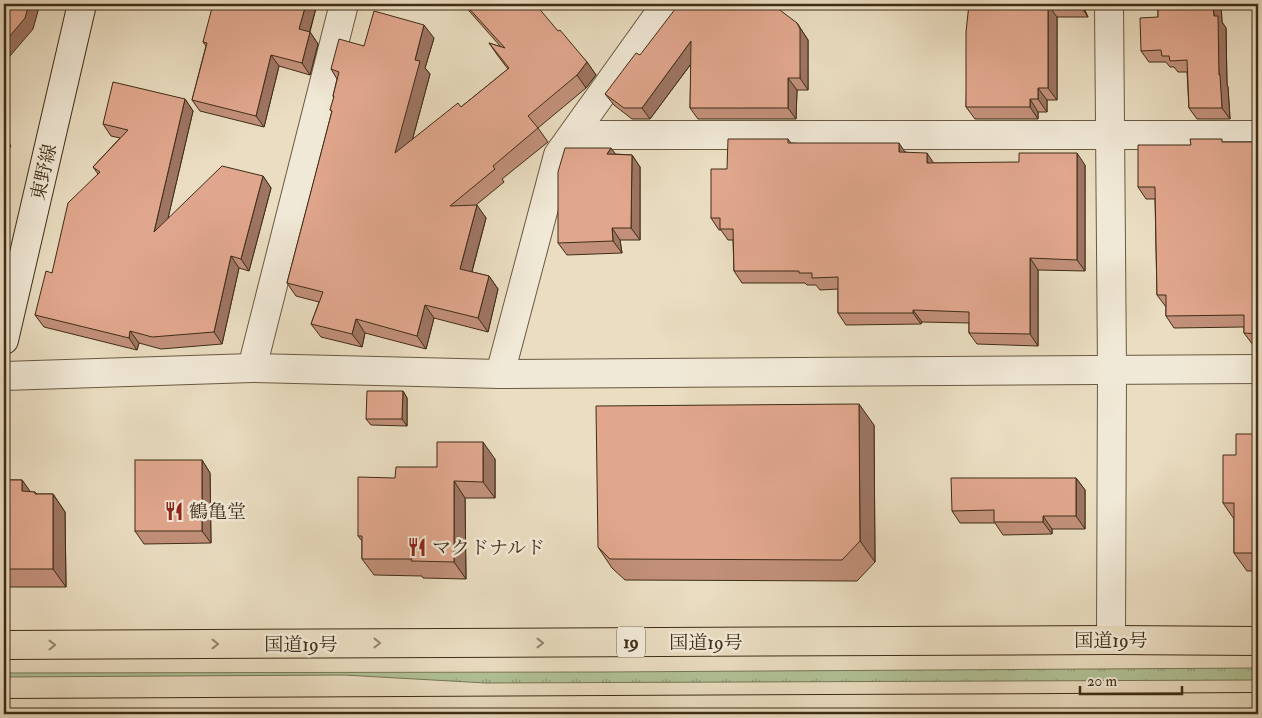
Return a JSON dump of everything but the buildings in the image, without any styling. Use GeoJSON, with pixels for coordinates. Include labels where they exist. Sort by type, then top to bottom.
{"type":"FeatureCollection","features":[{"type":"Feature","properties":{"kind":"highway","name":"国道19号"},"geometry":{"type":"LineString","coordinates":[[4,645],[1111,640],[1258,642]]}},
{"type":"Feature","properties":{"kind":"highway"},"geometry":{"type":"LineString","coordinates":[[4,713],[1114,711],[1258,707]]}},
{"type":"Feature","properties":{"kind":"street","name":"東野線"},"geometry":{"type":"LineString","coordinates":[[4,340],[82,4]]}},
{"type":"Feature","properties":{"kind":"street"},"geometry":{"type":"LineString","coordinates":[[252,368],[344,4]]}},
{"type":"Feature","properties":{"kind":"street"},"geometry":{"type":"LineString","coordinates":[[500,374],[558,155],[666,4]]}},
{"type":"Feature","properties":{"kind":"street"},"geometry":{"type":"LineString","coordinates":[[1109,4],[1112,370],[1111,640]]}},
{"type":"Feature","properties":{"kind":"street"},"geometry":{"type":"LineString","coordinates":[[574,135],[1258,135]]}},
{"type":"Feature","properties":{"kind":"street"},"geometry":{"type":"LineString","coordinates":[[4,376],[252,368],[500,374],[1258,369]]}},
{"type":"Feature","properties":{"kind":"green space"},"geometry":{"type":"Polygon","coordinates":[[[1258,668],[1258,680],[486,683],[344,675],[4,677],[4,673],[1258,668]]]}},
{"type":"Feature","properties":{"kind":"place","name":"鶴亀堂"},"geometry":{"type":"Point","coordinates":[174,511]}},
{"type":"Feature","properties":{"kind":"place","name":"マクドナルド"},"geometry":{"type":"Point","coordinates":[417,547]}}]}
